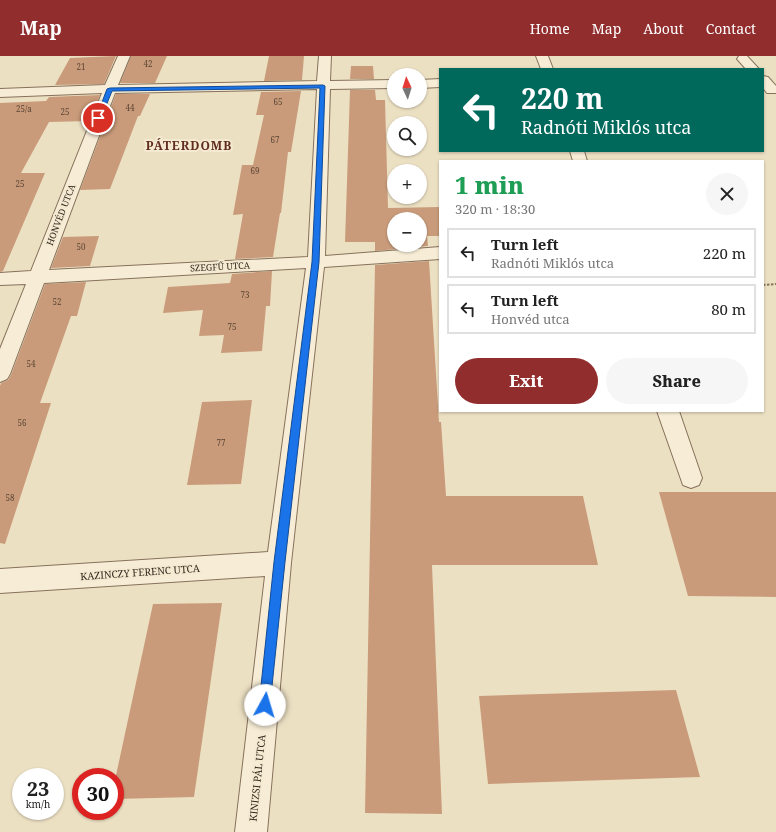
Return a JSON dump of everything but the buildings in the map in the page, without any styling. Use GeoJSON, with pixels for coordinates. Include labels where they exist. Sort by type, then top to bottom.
{"type":"FeatureCollection","features":[{"type":"Feature","properties":{"kind":"street","name":"HONVÉD UTCA"},"geometry":{"type":"LineString","coordinates":[[0,374],[124,56]]}},
{"type":"Feature","properties":{"kind":"street","name":"KINIZSI PÁL UTCA"},"geometry":{"type":"LineString","coordinates":[[251,832],[279,562],[316,262],[325,56]]}},
{"type":"Feature","properties":{"kind":"street"},"geometry":{"type":"LineString","coordinates":[[542,56],[547,68]]}},
{"type":"Feature","properties":{"kind":"street"},"geometry":{"type":"LineString","coordinates":[[743,59],[752,68]]}},
{"type":"Feature","properties":{"kind":"street"},"geometry":{"type":"LineString","coordinates":[[764,81],[772,90]]}},
{"type":"Feature","properties":{"kind":"street"},"geometry":{"type":"LineString","coordinates":[[427,84],[439,83]]}},
{"type":"Feature","properties":{"kind":"street"},"geometry":{"type":"LineString","coordinates":[[0,93],[110,89],[387,84]]}},
{"type":"Feature","properties":{"kind":"street","name":"SZEGFŰ UTCA"},"geometry":{"type":"LineString","coordinates":[[0,279],[316,262],[439,253]]}},
{"type":"Feature","properties":{"kind":"street"},"geometry":{"type":"LineString","coordinates":[[668,412],[691,478]]}},
{"type":"Feature","properties":{"kind":"street","name":"KAZINCZY FERENC UTCA"},"geometry":{"type":"LineString","coordinates":[[0,581],[279,562]]}},
{"type":"Feature","properties":{"kind":"path"},"geometry":{"type":"LineString","coordinates":[[764,285],[776,284]]}},
{"type":"Feature","properties":{"kind":"district","name":"PÁTERDOMB"},"geometry":{"type":"Point","coordinates":[189,146]}},
{"type":"Feature","properties":{"kind":"route"},"geometry":{"type":"LineString","coordinates":[[98,118],[110,89],[323,86],[316,262],[279,562],[265,705]]}}]}
